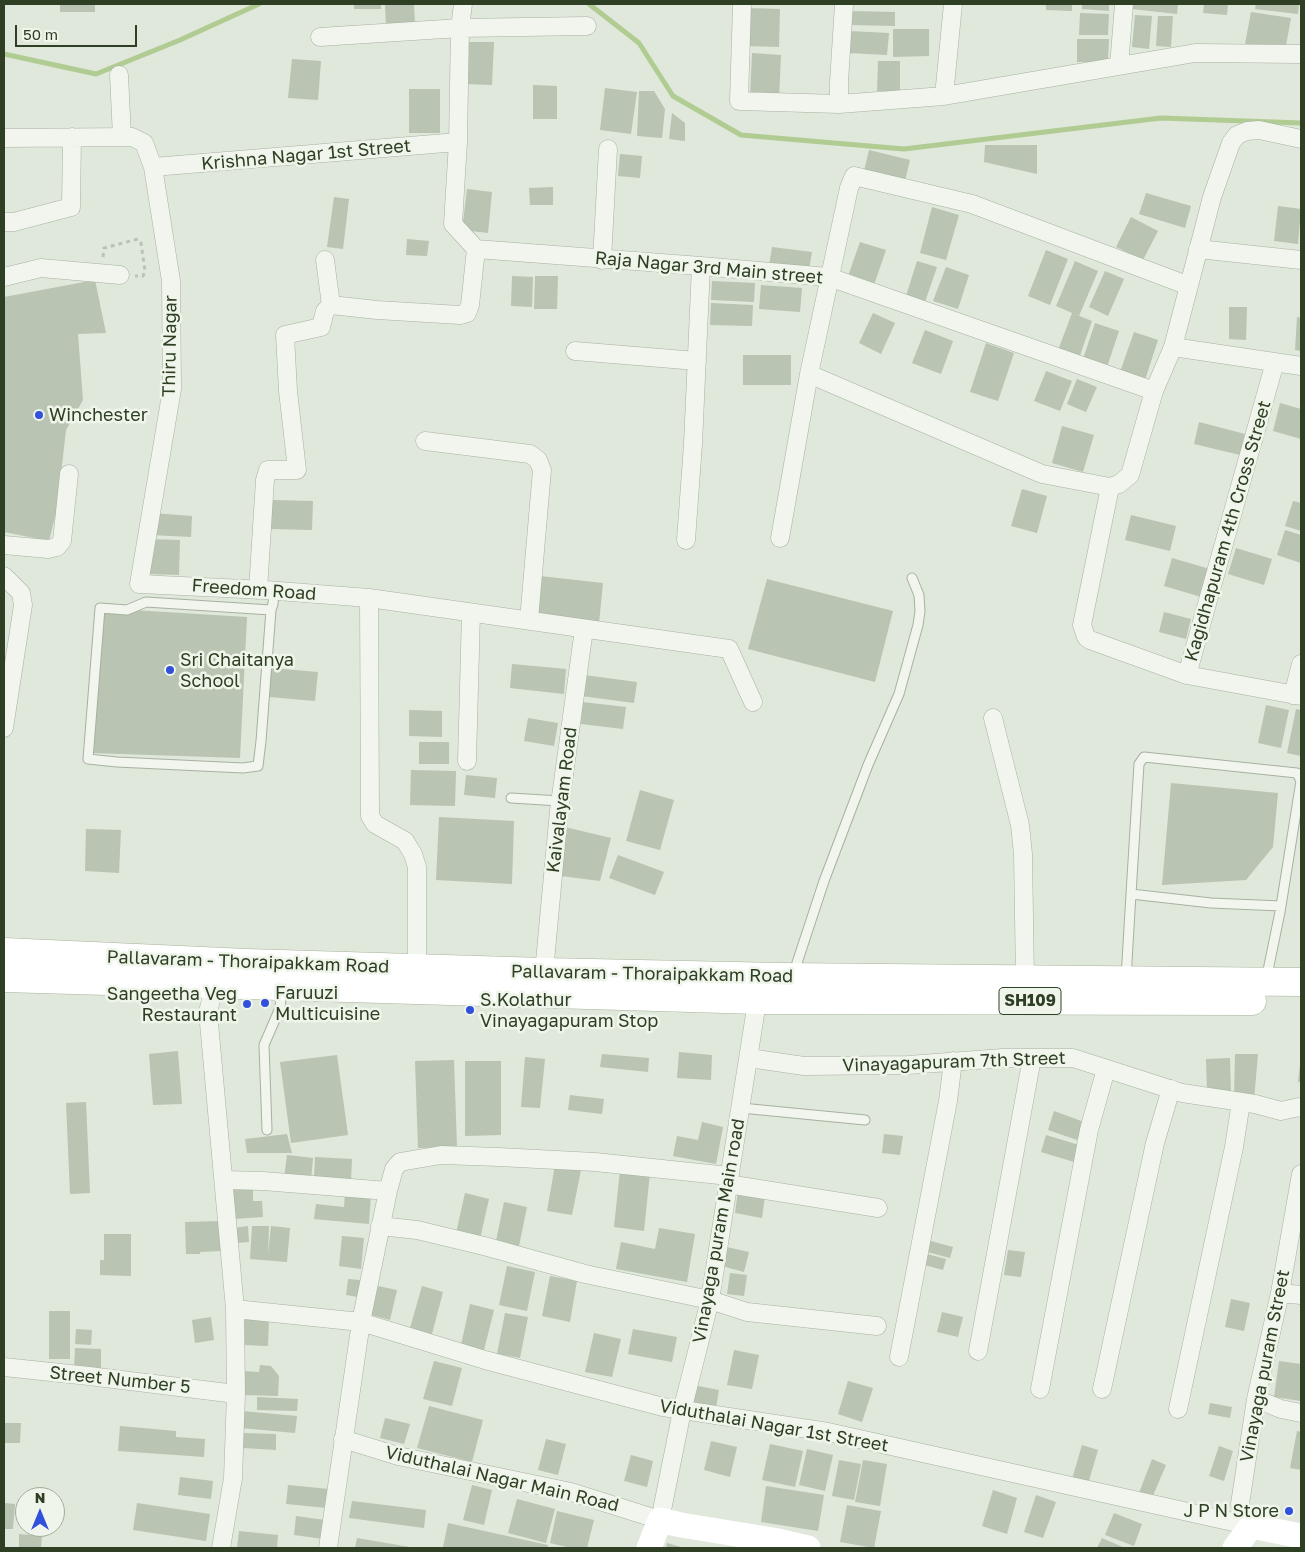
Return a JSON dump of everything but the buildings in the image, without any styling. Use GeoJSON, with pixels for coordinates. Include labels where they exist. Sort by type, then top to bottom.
{"type":"FeatureCollection","features":[{"type":"Feature","properties":{"kind":"main road","name":"Pallavaram - Thoraipakkam Road"},"geometry":{"type":"LineString","coordinates":[[4,952],[246,974],[417,968],[544,972],[759,988],[792,977],[1301,982]]}},
{"type":"Feature","properties":{"kind":"main road","name":"Pallavaram - Thoraipakkam Road"},"geometry":{"type":"LineString","coordinates":[[4,978],[215,984],[246,974],[283,986],[759,988],[1301,1001]]}},
{"type":"Feature","properties":{"kind":"street"},"geometry":{"type":"LineString","coordinates":[[266,590],[264,480],[268,470],[297,470],[288,390],[285,335],[321,327],[324,311],[331,305],[460,315],[467,313],[470,305],[476,249],[454,224],[460,28],[463,4]]}},
{"type":"Feature","properties":{"kind":"street"},"geometry":{"type":"LineString","coordinates":[[742,4],[739,101],[840,104],[944,96],[1196,53],[1301,54]]}},
{"type":"Feature","properties":{"kind":"street"},"geometry":{"type":"LineString","coordinates":[[840,104],[839,82],[844,4]]}},
{"type":"Feature","properties":{"kind":"street"},"geometry":{"type":"LineString","coordinates":[[944,96],[953,4]]}},
{"type":"Feature","properties":{"kind":"street"},"geometry":{"type":"LineString","coordinates":[[1119,66],[1124,4]]}},
{"type":"Feature","properties":{"kind":"street"},"geometry":{"type":"LineString","coordinates":[[320,37],[460,28],[587,26]]}},
{"type":"Feature","properties":{"kind":"street"},"geometry":{"type":"LineString","coordinates":[[4,138],[122,137],[119,76]]}},
{"type":"Feature","properties":{"kind":"street"},"geometry":{"type":"LineString","coordinates":[[809,374],[1042,474],[1110,487],[1119,484],[1130,475],[1154,391],[1173,347],[1212,197],[1231,143],[1237,135],[1247,131],[1259,130],[1301,139]]}},
{"type":"Feature","properties":{"kind":"street"},"geometry":{"type":"LineString","coordinates":[[4,222],[14,222],[71,207],[72,137]]}},
{"type":"Feature","properties":{"kind":"street","name":"Thiru Nagar"},"geometry":{"type":"LineString","coordinates":[[122,137],[132,137],[144,142],[153,167],[171,281],[172,389],[139,584]]}},
{"type":"Feature","properties":{"kind":"street","name":"Krishna Nagar 1st Street"},"geometry":{"type":"LineString","coordinates":[[153,167],[458,142]]}},
{"type":"Feature","properties":{"kind":"street"},"geometry":{"type":"LineString","coordinates":[[602,260],[608,149]]}},
{"type":"Feature","properties":{"kind":"street"},"geometry":{"type":"LineString","coordinates":[[780,538],[809,374],[849,188],[854,176],[972,204],[1189,286]]}},
{"type":"Feature","properties":{"kind":"street","name":"Raja Nagar 3rd Main street"},"geometry":{"type":"LineString","coordinates":[[476,249],[829,278],[1154,391]]}},
{"type":"Feature","properties":{"kind":"street"},"geometry":{"type":"LineString","coordinates":[[1198,249],[1301,260]]}},
{"type":"Feature","properties":{"kind":"street"},"geometry":{"type":"LineString","coordinates":[[325,260],[331,305]]}},
{"type":"Feature","properties":{"kind":"street"},"geometry":{"type":"LineString","coordinates":[[686,540],[701,266]]}},
{"type":"Feature","properties":{"kind":"street"},"geometry":{"type":"LineString","coordinates":[[4,277],[41,268],[120,275]]}},
{"type":"Feature","properties":{"kind":"street"},"geometry":{"type":"LineString","coordinates":[[1173,347],[1301,366]]}},
{"type":"Feature","properties":{"kind":"street"},"geometry":{"type":"LineString","coordinates":[[575,350],[697,361]]}},
{"type":"Feature","properties":{"kind":"street","name":"Kagidhapuram 4th Cross Street"},"geometry":{"type":"LineString","coordinates":[[1275,362],[1187,675],[1297,695]]}},
{"type":"Feature","properties":{"kind":"street"},"geometry":{"type":"LineString","coordinates":[[425,441],[530,454],[538,460],[542,470],[528,620]]}},
{"type":"Feature","properties":{"kind":"street"},"geometry":{"type":"LineString","coordinates":[[4,545],[48,549],[57,547],[62,541],[69,474]]}},
{"type":"Feature","properties":{"kind":"street"},"geometry":{"type":"LineString","coordinates":[[1110,487],[1082,625],[1086,637],[1187,675]]}},
{"type":"Feature","properties":{"kind":"street"},"geometry":{"type":"LineString","coordinates":[[4,576],[21,593],[23,605],[4,728]]}},
{"type":"Feature","properties":{"kind":"street","name":"Freedom Road"},"geometry":{"type":"LineString","coordinates":[[139,584],[266,590],[369,598],[729,649],[753,702]]}},
{"type":"Feature","properties":{"kind":"street"},"geometry":{"type":"LineString","coordinates":[[369,598],[370,816],[375,824],[405,841],[413,854],[417,867],[417,968]]}},
{"type":"Feature","properties":{"kind":"street"},"geometry":{"type":"LineString","coordinates":[[467,761],[471,613]]}},
{"type":"Feature","properties":{"kind":"street","name":"Kaivalayam Road"},"geometry":{"type":"LineString","coordinates":[[544,972],[560,801],[584,629]]}},
{"type":"Feature","properties":{"kind":"street"},"geometry":{"type":"LineString","coordinates":[[1297,695],[1301,664]]}},
{"type":"Feature","properties":{"kind":"street"},"geometry":{"type":"LineString","coordinates":[[992,718],[1020,825],[1023,854],[1025,980]]}},
{"type":"Feature","properties":{"kind":"street"},"geometry":{"type":"LineString","coordinates":[[215,984],[208,1012],[235,1309],[236,1394],[233,1478],[221,1548]]}},
{"type":"Feature","properties":{"kind":"street","name":"Vinayaga puram Main road"},"geometry":{"type":"LineString","coordinates":[[660,1520],[682,1411],[710,1300],[759,988]]}},
{"type":"Feature","properties":{"kind":"street","name":"Vinayagapuram 7th Street"},"geometry":{"type":"LineString","coordinates":[[749,1058],[804,1066],[908,1065],[1003,1058],[1073,1058],[1171,1090],[1281,1111],[1299,1106],[1301,1108]]}},
{"type":"Feature","properties":{"kind":"street"},"geometry":{"type":"LineString","coordinates":[[978,1350],[1032,1058]]}},
{"type":"Feature","properties":{"kind":"street"},"geometry":{"type":"LineString","coordinates":[[899,1357],[948,1101],[953,1061]]}},
{"type":"Feature","properties":{"kind":"street"},"geometry":{"type":"LineString","coordinates":[[1040,1389],[1089,1130],[1106,1069]]}},
{"type":"Feature","properties":{"kind":"street"},"geometry":{"type":"LineString","coordinates":[[1102,1389],[1155,1143],[1171,1090]]}},
{"type":"Feature","properties":{"kind":"street"},"geometry":{"type":"LineString","coordinates":[[1178,1409],[1234,1147],[1241,1102]]}},
{"type":"Feature","properties":{"kind":"street"},"geometry":{"type":"LineString","coordinates":[[328,1548],[361,1322],[388,1192],[394,1169],[400,1162],[441,1155],[595,1162],[729,1179],[734,1185],[878,1208]]}},
{"type":"Feature","properties":{"kind":"street","name":"Vinayaga puram Street"},"geometry":{"type":"LineString","coordinates":[[1251,1526],[1240,1504],[1256,1399],[1280,1293],[1301,1177]]}},
{"type":"Feature","properties":{"kind":"street"},"geometry":{"type":"LineString","coordinates":[[224,1180],[264,1181],[388,1192]]}},
{"type":"Feature","properties":{"kind":"street"},"geometry":{"type":"LineString","coordinates":[[380,1226],[417,1230],[585,1274],[710,1300],[747,1312],[877,1326]]}},
{"type":"Feature","properties":{"kind":"street"},"geometry":{"type":"LineString","coordinates":[[1280,1293],[1301,1295]]}},
{"type":"Feature","properties":{"kind":"street","name":"Viduthalai Nagar 1st Street"},"geometry":{"type":"LineString","coordinates":[[235,1309],[361,1322],[485,1360],[653,1405],[682,1411],[828,1432],[1251,1526]]}},
{"type":"Feature","properties":{"kind":"street","name":"Street Number 5"},"geometry":{"type":"LineString","coordinates":[[4,1368],[90,1376],[236,1394]]}},
{"type":"Feature","properties":{"kind":"street"},"geometry":{"type":"LineString","coordinates":[[1256,1399],[1281,1410],[1301,1413]]}},
{"type":"Feature","properties":{"kind":"street","name":"Viduthalai Nagar Main Road"},"geometry":{"type":"LineString","coordinates":[[343,1439],[398,1456],[571,1492],[660,1520]]}},
{"type":"Feature","properties":{"kind":"street"},"geometry":{"type":"LineString","coordinates":[[649,1548],[660,1520],[808,1548]]}},
{"type":"Feature","properties":{"kind":"street"},"geometry":{"type":"LineString","coordinates":[[1236,1548],[1251,1526],[1301,1536]]}},
{"type":"Feature","properties":{"kind":"lane"},"geometry":{"type":"LineString","coordinates":[[792,977],[824,881],[868,765],[899,694],[920,611],[919,594],[912,578]]}},
{"type":"Feature","properties":{"kind":"lane"},"geometry":{"type":"LineString","coordinates":[[266,590],[273,604],[258,766],[243,768],[88,760],[100,608],[127,610],[146,602],[271,610]]}},
{"type":"Feature","properties":{"kind":"lane"},"geometry":{"type":"LineString","coordinates":[[1126,981],[1140,764],[1144,757],[1297,773],[1300,781],[1281,906],[1266,982]]}},
{"type":"Feature","properties":{"kind":"lane"},"geometry":{"type":"LineString","coordinates":[[511,798],[560,801]]}},
{"type":"Feature","properties":{"kind":"lane"},"geometry":{"type":"LineString","coordinates":[[1131,894],[1211,903],[1281,906]]}},
{"type":"Feature","properties":{"kind":"lane"},"geometry":{"type":"LineString","coordinates":[[268,1130],[264,1045],[280,1008],[283,986]]}},
{"type":"Feature","properties":{"kind":"lane"},"geometry":{"type":"LineString","coordinates":[[741,1108],[865,1120]]}},
{"type":"Feature","properties":{"kind":"path"},"geometry":{"type":"LineString","coordinates":[[101,272],[104,248],[138,239],[142,243],[145,273],[140,277],[120,275]]}},
{"type":"Feature","properties":{"kind":"waterway"},"geometry":{"type":"LineString","coordinates":[[4,54],[96,74],[180,40],[259,4]]}},
{"type":"Feature","properties":{"kind":"waterway"},"geometry":{"type":"LineString","coordinates":[[589,4],[639,43],[673,96],[741,135],[904,149],[1161,118],[1301,123]]}},
{"type":"Feature","properties":{"kind":"place","name":"Winchester"},"geometry":{"type":"Point","coordinates":[39,415]}},
{"type":"Feature","properties":{"kind":"place","name":"Sri Chaitanya School"},"geometry":{"type":"Point","coordinates":[170,670]}},
{"type":"Feature","properties":{"kind":"place","name":"Faruuzi Multicuisine"},"geometry":{"type":"Point","coordinates":[265,1003]}},
{"type":"Feature","properties":{"kind":"place","name":"Sangeetha Veg Restaurant"},"geometry":{"type":"Point","coordinates":[247,1004]}},
{"type":"Feature","properties":{"kind":"place","name":"S.Kolathur Vinayagapuram Stop"},"geometry":{"type":"Point","coordinates":[470,1010]}},
{"type":"Feature","properties":{"kind":"place","name":"J P N Store"},"geometry":{"type":"Point","coordinates":[1289,1511]}}]}
